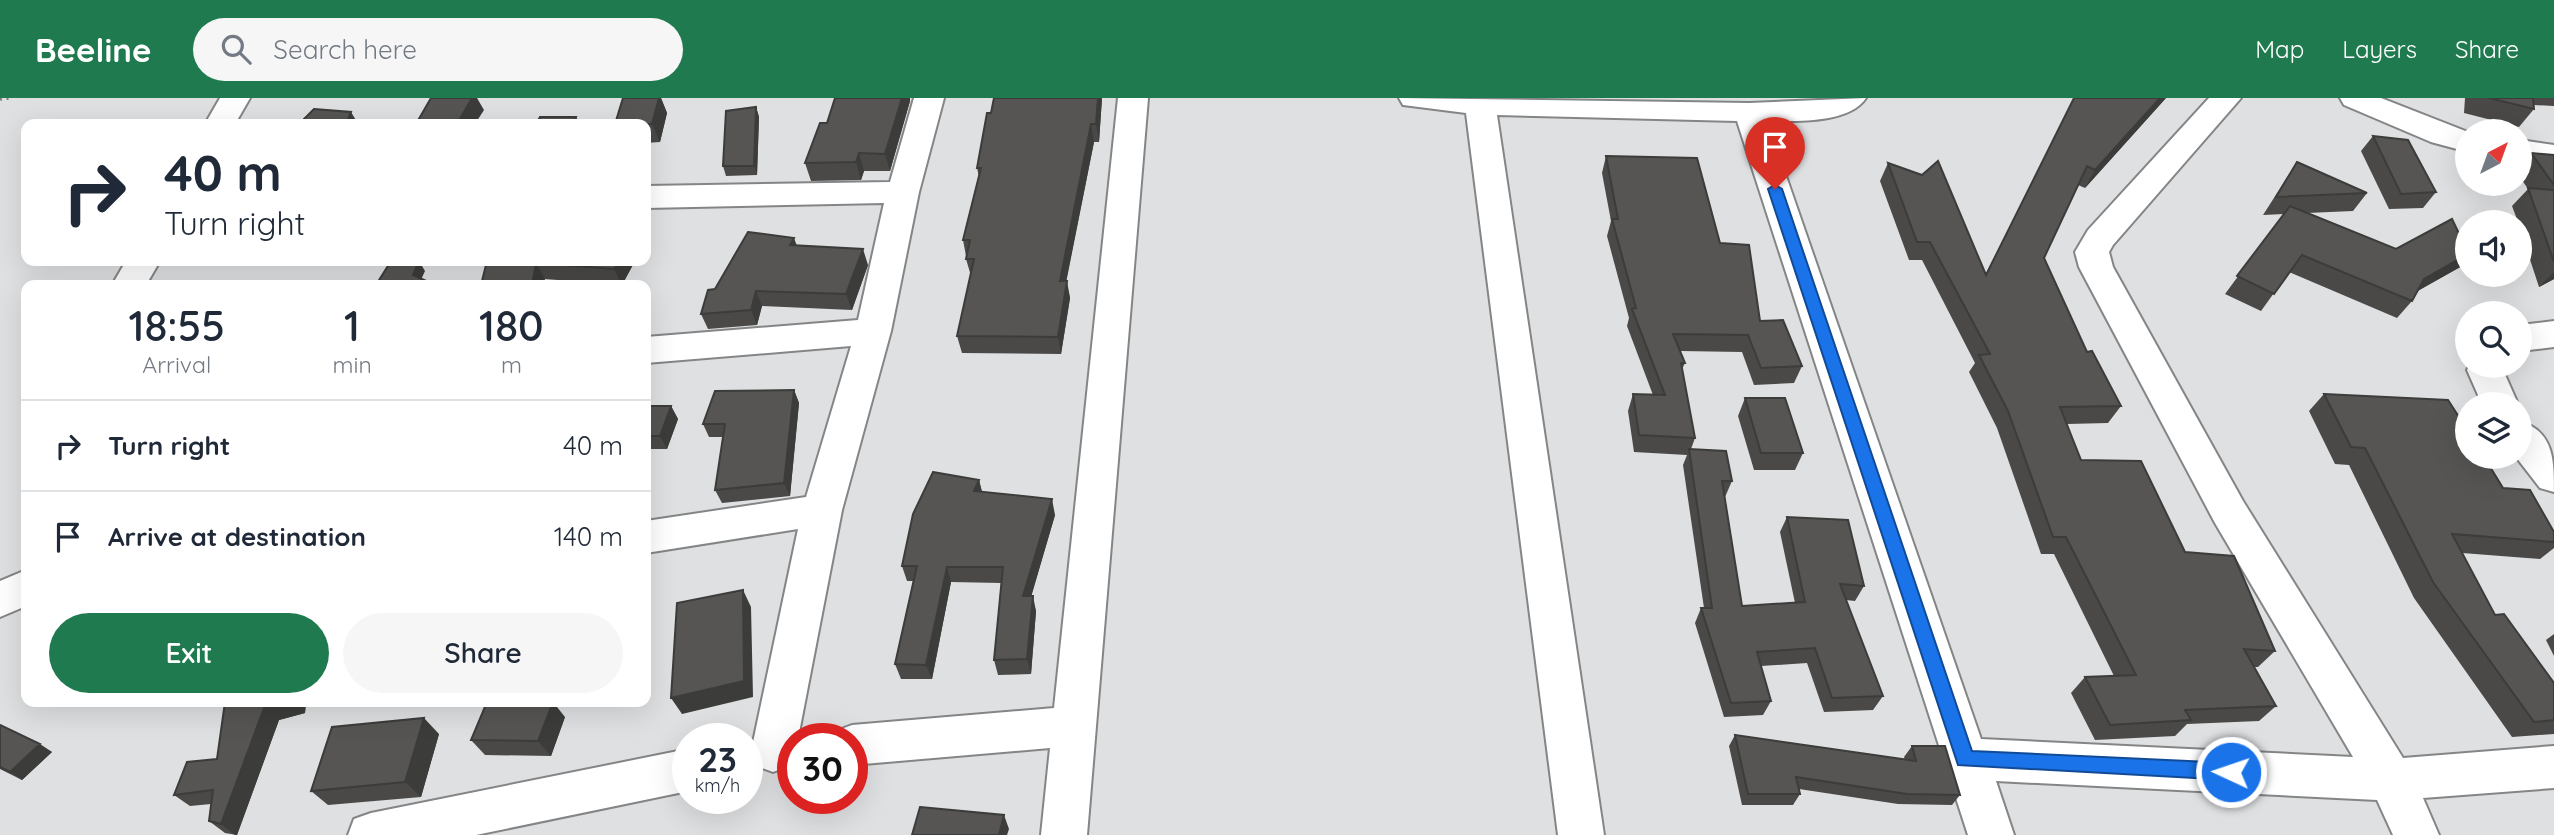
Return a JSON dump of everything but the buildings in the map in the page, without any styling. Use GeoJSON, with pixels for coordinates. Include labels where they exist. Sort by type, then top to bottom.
{"type":"FeatureCollection","features":[{"type":"Feature","properties":{"kind":"street"},"geometry":{"type":"LineString","coordinates":[[223,119],[235,98]]}},
{"type":"Feature","properties":{"kind":"street"},"geometry":{"type":"LineString","coordinates":[[771,753],[822,510],[873,331],[903,192],[929,98]]}},
{"type":"Feature","properties":{"kind":"street"},"geometry":{"type":"LineString","coordinates":[[1064,835],[1072,726],[1101,464],[1133,98]]}},
{"type":"Feature","properties":{"kind":"street"},"geometry":{"type":"LineString","coordinates":[[1414,98],[1749,112],[1818,111],[1851,98]]}},
{"type":"Feature","properties":{"kind":"street"},"geometry":{"type":"LineString","coordinates":[[2226,98],[2100,238],[2092,252],[2096,267],[2230,512],[2390,780],[2416,835]]}},
{"type":"Feature","properties":{"kind":"street"},"geometry":{"type":"LineString","coordinates":[[2355,98],[2455,138]]}},
{"type":"Feature","properties":{"kind":"street"},"geometry":{"type":"LineString","coordinates":[[1480,102],[1581,835]]}},
{"type":"Feature","properties":{"kind":"street"},"geometry":{"type":"LineString","coordinates":[[1749,112],[1991,835]]}},
{"type":"Feature","properties":{"kind":"street"},"geometry":{"type":"LineString","coordinates":[[2532,152],[2554,155]]}},
{"type":"Feature","properties":{"kind":"street"},"geometry":{"type":"LineString","coordinates":[[651,197],[903,192]]}},
{"type":"Feature","properties":{"kind":"street"},"geometry":{"type":"LineString","coordinates":[[651,350],[873,331]]}},
{"type":"Feature","properties":{"kind":"street"},"geometry":{"type":"LineString","coordinates":[[2532,337],[2554,334]]}},
{"type":"Feature","properties":{"kind":"street"},"geometry":{"type":"LineString","coordinates":[[2532,450],[2554,478]]}},
{"type":"Feature","properties":{"kind":"street"},"geometry":{"type":"LineString","coordinates":[[651,536],[822,510]]}},
{"type":"Feature","properties":{"kind":"street"},"geometry":{"type":"LineString","coordinates":[[0,600],[21,590]]}},
{"type":"Feature","properties":{"kind":"street"},"geometry":{"type":"LineString","coordinates":[[868,744],[1072,726]]}},
{"type":"Feature","properties":{"kind":"street"},"geometry":{"type":"LineString","coordinates":[[1965,759],[2390,780],[2554,767]]}},
{"type":"Feature","properties":{"kind":"street"},"geometry":{"type":"LineString","coordinates":[[371,835],[672,773]]}},
{"type":"Feature","properties":{"kind":"path"},"geometry":{"type":"LineString","coordinates":[[0,99],[10,98]]}},
{"type":"Feature","properties":{"kind":"route"},"geometry":{"type":"LineString","coordinates":[[1775,189],[1965,759],[2231,772]]}}]}
